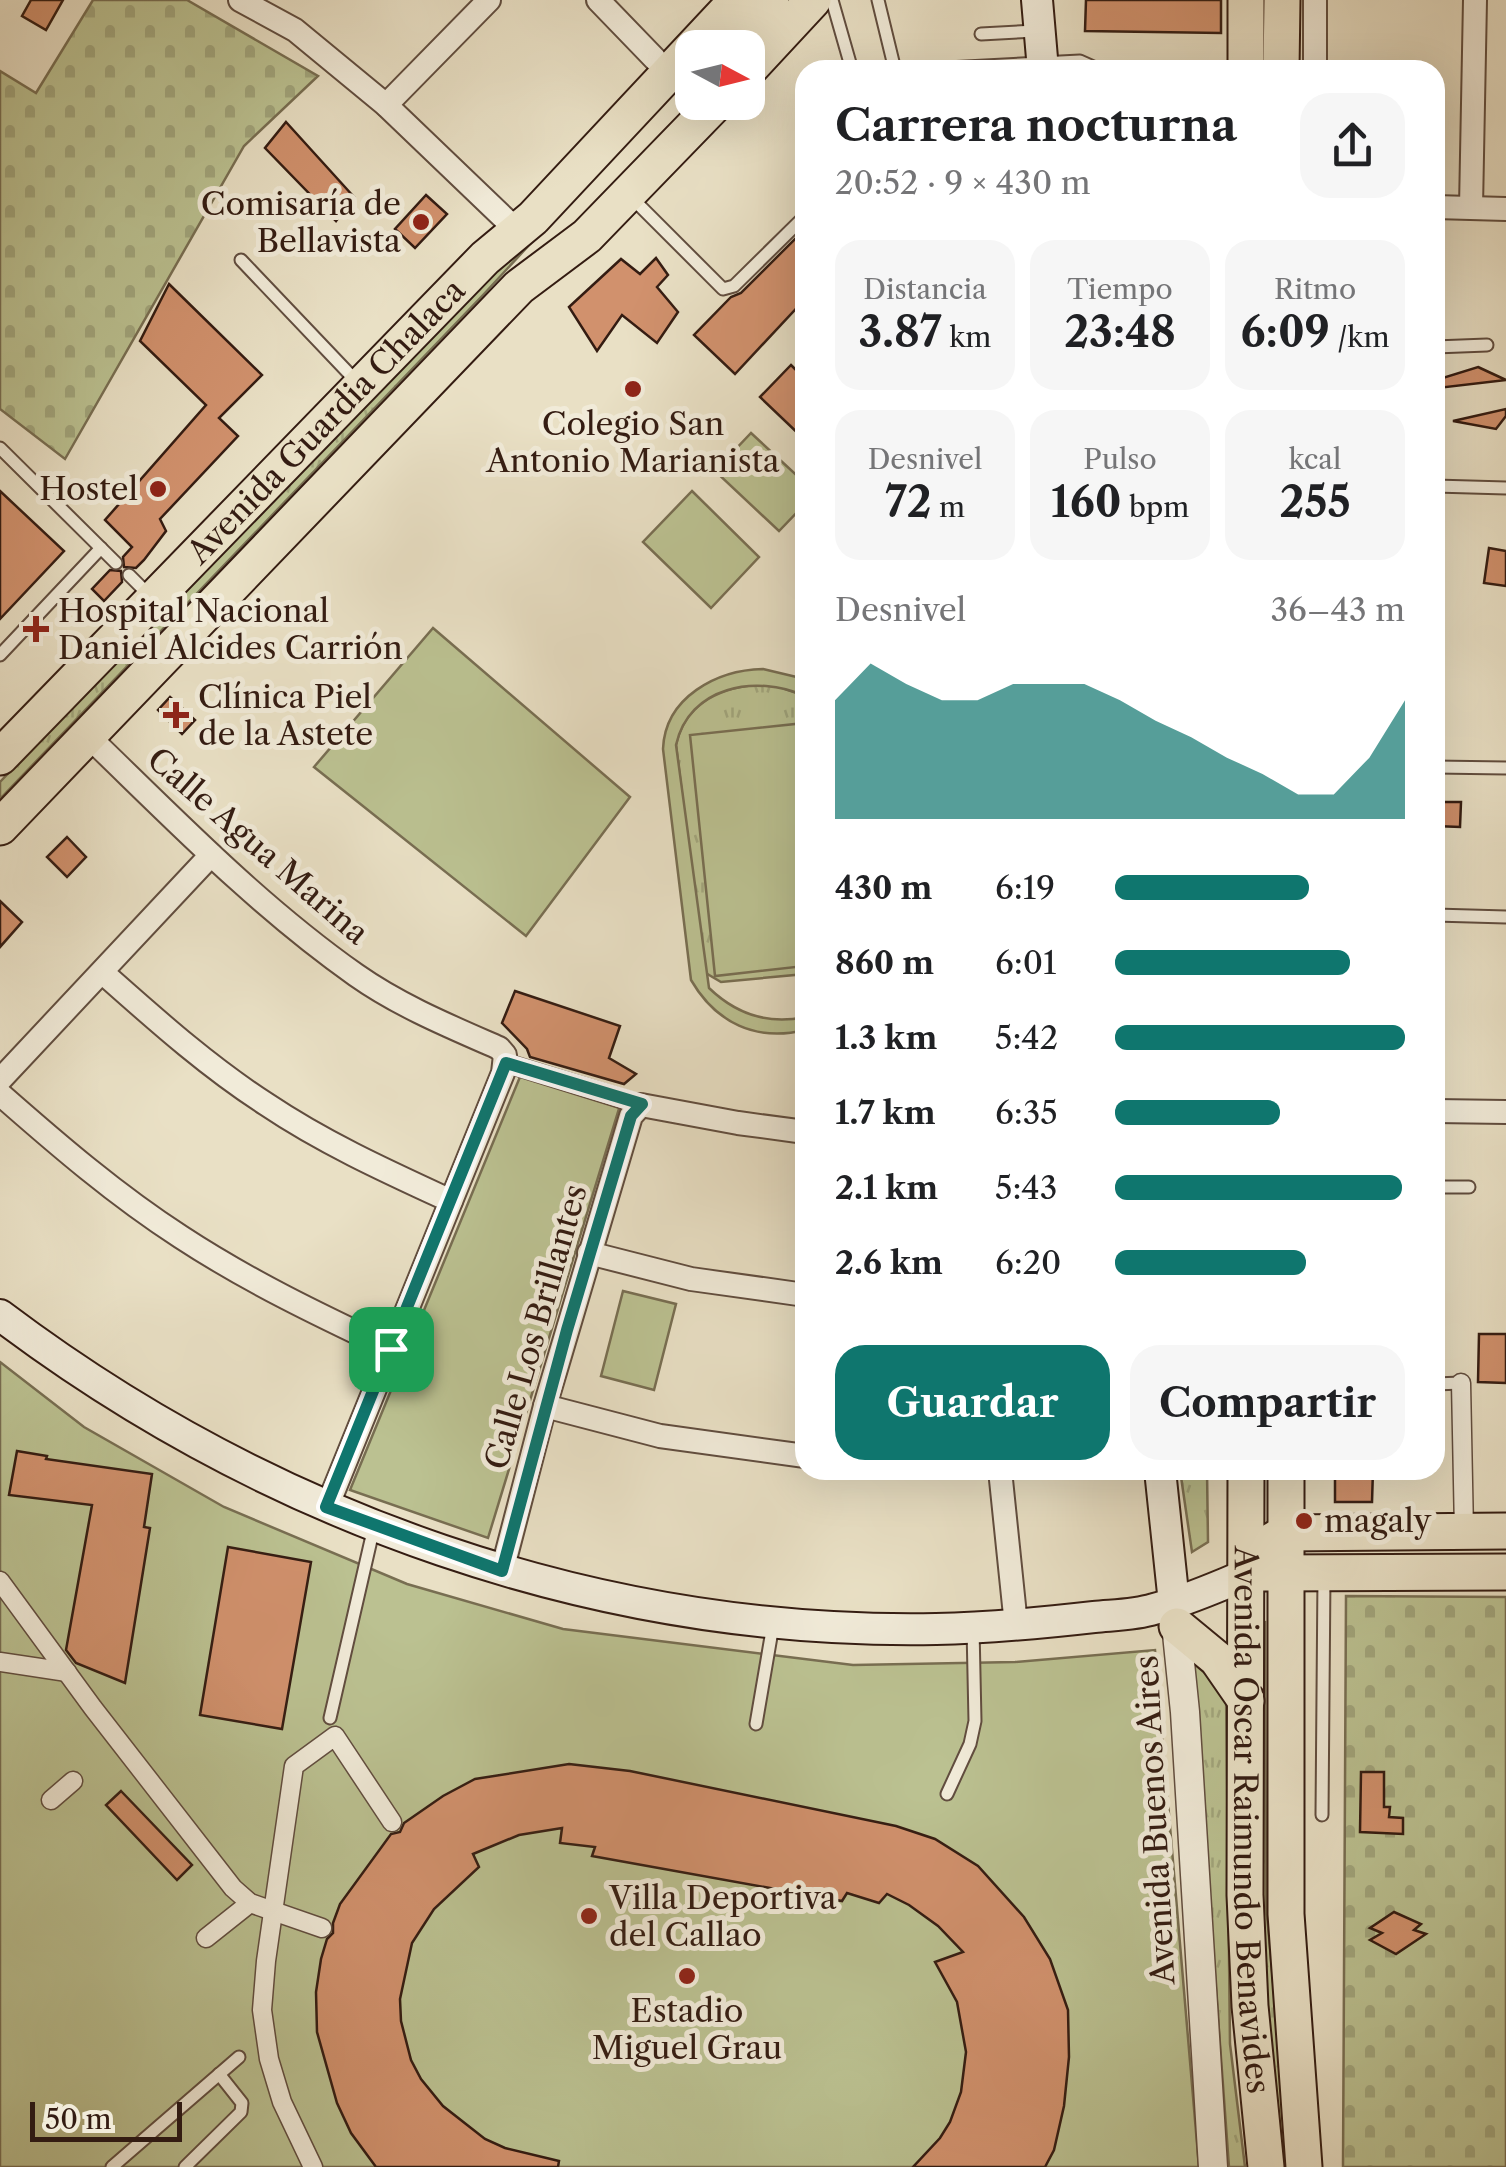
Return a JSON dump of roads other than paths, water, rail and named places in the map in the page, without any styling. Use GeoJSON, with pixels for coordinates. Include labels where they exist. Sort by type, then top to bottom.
{"type":"FeatureCollection","features":[{"type":"Feature","properties":{"kind":"main road","name":"Avenida Guardia Chalaca"},"geometry":{"type":"LineString","coordinates":[[519,287],[529,225],[654,59],[709,0]]}},
{"type":"Feature","properties":{"kind":"main road","name":"Avenida Guardia Chalaca"},"geometry":{"type":"LineString","coordinates":[[529,225],[737,0]]}},
{"type":"Feature","properties":{"kind":"main road"},"geometry":{"type":"LineString","coordinates":[[742,30],[770,0]]}},
{"type":"Feature","properties":{"kind":"main road"},"geometry":{"type":"LineString","coordinates":[[765,52],[813,0]]}},
{"type":"Feature","properties":{"kind":"main road"},"geometry":{"type":"LineString","coordinates":[[1246,0],[1246,60]]}},
{"type":"Feature","properties":{"kind":"main road"},"geometry":{"type":"LineString","coordinates":[[1281,60],[1282,0]]}},
{"type":"Feature","properties":{"kind":"main road"},"geometry":{"type":"LineString","coordinates":[[1038,15],[1042,60]]}},
{"type":"Feature","properties":{"kind":"main road","name":"Avenida Guardia Chalaca"},"geometry":{"type":"LineString","coordinates":[[0,757],[141,587],[360,386],[485,258],[529,225],[675,98]]}},
{"type":"Feature","properties":{"kind":"main road","name":"Avenida Guardia Chalaca"},"geometry":{"type":"LineString","coordinates":[[0,828],[519,287],[587,236],[700,120]]}},
{"type":"Feature","properties":{"kind":"main road"},"geometry":{"type":"LineString","coordinates":[[0,1315],[135,1408],[207,1450],[374,1527],[502,1571],[670,1610],[773,1624],[890,1630],[974,1628],[1151,1610],[1175,1615],[1216,1659],[1246,1701]]}},
{"type":"Feature","properties":{"kind":"main road","name":"Avenida Buenos Aires"},"geometry":{"type":"LineString","coordinates":[[1161,1480],[1175,1615]]}},
{"type":"Feature","properties":{"kind":"main road","name":"Avenida Óscar Raimundo Benavides"},"geometry":{"type":"LineString","coordinates":[[1246,1480],[1247,1932],[1266,2167]]}},
{"type":"Feature","properties":{"kind":"main road","name":"Avenida Óscar Raimundo Benavides"},"geometry":{"type":"LineString","coordinates":[[1286,1480],[1286,1930],[1304,2167]]}},
{"type":"Feature","properties":{"kind":"main road"},"geometry":{"type":"LineString","coordinates":[[1175,1615],[1285,1534],[1483,1532],[1492,1572],[1285,1571],[1246,1566]]}},
{"type":"Feature","properties":{"kind":"street"},"geometry":{"type":"LineString","coordinates":[[240,0],[295,30],[529,225]]}},
{"type":"Feature","properties":{"kind":"street"},"geometry":{"type":"LineString","coordinates":[[386,105],[489,0]]}},
{"type":"Feature","properties":{"kind":"street"},"geometry":{"type":"LineString","coordinates":[[598,0],[654,59]]}},
{"type":"Feature","properties":{"kind":"street"},"geometry":{"type":"LineString","coordinates":[[1315,0],[1315,60]]}},
{"type":"Feature","properties":{"kind":"street"},"geometry":{"type":"LineString","coordinates":[[1471,207],[1475,0]]}},
{"type":"Feature","properties":{"kind":"street"},"geometry":{"type":"LineString","coordinates":[[1445,207],[1506,209]]}},
{"type":"Feature","properties":{"kind":"street","name":"Calle Agua Marina"},"geometry":{"type":"LineString","coordinates":[[88,736],[211,856],[358,977],[503,1056]]}},
{"type":"Feature","properties":{"kind":"street"},"geometry":{"type":"LineString","coordinates":[[0,1080],[211,856]]}},
{"type":"Feature","properties":{"kind":"street"},"geometry":{"type":"LineString","coordinates":[[103,973],[181,1043],[266,1104],[356,1158],[451,1201]]}},
{"type":"Feature","properties":{"kind":"street"},"geometry":{"type":"LineString","coordinates":[[326,1507],[451,1201],[503,1056],[642,1104],[795,1131]]}},
{"type":"Feature","properties":{"kind":"street"},"geometry":{"type":"LineString","coordinates":[[0,1094],[83,1166],[180,1237],[283,1298],[391,1349]]}},
{"type":"Feature","properties":{"kind":"street","name":"Calle Los Brillantes"},"geometry":{"type":"LineString","coordinates":[[502,1571],[589,1254],[631,1116],[642,1104]]}},
{"type":"Feature","properties":{"kind":"street"},"geometry":{"type":"LineString","coordinates":[[1445,1111],[1506,1112]]}},
{"type":"Feature","properties":{"kind":"street"},"geometry":{"type":"LineString","coordinates":[[589,1254],[691,1278],[795,1294]]}},
{"type":"Feature","properties":{"kind":"street"},"geometry":{"type":"LineString","coordinates":[[1460,1383],[1483,1532]]}},
{"type":"Feature","properties":{"kind":"street"},"geometry":{"type":"LineString","coordinates":[[546,1406],[660,1436],[795,1455]]}},
{"type":"Feature","properties":{"kind":"street"},"geometry":{"type":"LineString","coordinates":[[1001,1480],[1016,1625]]}},
{"type":"Feature","properties":{"kind":"street"},"geometry":{"type":"LineString","coordinates":[[0,1581],[198,1846],[250,1903],[322,1928]]}},
{"type":"Feature","properties":{"kind":"street","name":"Avenida Buenos Aires"},"geometry":{"type":"LineString","coordinates":[[1175,1615],[1213,2167]]}},
{"type":"Feature","properties":{"kind":"street"},"geometry":{"type":"LineString","coordinates":[[0,1662],[66,1672]]}},
{"type":"Feature","properties":{"kind":"street"},"geometry":{"type":"LineString","coordinates":[[313,2167],[282,2102],[269,2059],[262,2010],[294,1766],[335,1736],[392,1822]]}},
{"type":"Feature","properties":{"kind":"street"},"geometry":{"type":"LineString","coordinates":[[51,1800],[73,1780]]}},
{"type":"Feature","properties":{"kind":"street"},"geometry":{"type":"LineString","coordinates":[[206,1938],[250,1903]]}},
{"type":"Feature","properties":{"kind":"lane"},"geometry":{"type":"LineString","coordinates":[[832,0],[849,60]]}},
{"type":"Feature","properties":{"kind":"lane"},"geometry":{"type":"LineString","coordinates":[[878,0],[893,60]]}},
{"type":"Feature","properties":{"kind":"lane"},"geometry":{"type":"LineString","coordinates":[[981,34],[1038,15]]}},
{"type":"Feature","properties":{"kind":"lane"},"geometry":{"type":"LineString","coordinates":[[630,195],[723,289],[734,286],[795,226]]}},
{"type":"Feature","properties":{"kind":"lane"},"geometry":{"type":"LineString","coordinates":[[241,260],[360,386]]}},
{"type":"Feature","properties":{"kind":"lane"},"geometry":{"type":"LineString","coordinates":[[1445,346],[1487,345]]}},
{"type":"Feature","properties":{"kind":"lane"},"geometry":{"type":"LineString","coordinates":[[0,448],[116,563]]}},
{"type":"Feature","properties":{"kind":"lane"},"geometry":{"type":"LineString","coordinates":[[1445,486],[1506,488]]}},
{"type":"Feature","properties":{"kind":"lane"},"geometry":{"type":"LineString","coordinates":[[0,655],[101,548]]}},
{"type":"Feature","properties":{"kind":"lane"},"geometry":{"type":"LineString","coordinates":[[1445,767],[1506,768]]}},
{"type":"Feature","properties":{"kind":"lane"},"geometry":{"type":"LineString","coordinates":[[1445,916],[1506,917]]}},
{"type":"Feature","properties":{"kind":"lane"},"geometry":{"type":"LineString","coordinates":[[1445,1187],[1469,1187]]}},
{"type":"Feature","properties":{"kind":"lane"},"geometry":{"type":"LineString","coordinates":[[1445,1384],[1460,1383]]}},
{"type":"Feature","properties":{"kind":"lane"},"geometry":{"type":"LineString","coordinates":[[330,1718],[374,1527]]}},
{"type":"Feature","properties":{"kind":"lane"},"geometry":{"type":"LineString","coordinates":[[1322,1815],[1324,1571]]}},
{"type":"Feature","properties":{"kind":"lane"},"geometry":{"type":"LineString","coordinates":[[756,1724],[773,1624]]}},
{"type":"Feature","properties":{"kind":"lane"},"geometry":{"type":"LineString","coordinates":[[947,1794],[970,1744],[975,1721],[974,1628]]}},
{"type":"Feature","properties":{"kind":"lane"},"geometry":{"type":"LineString","coordinates":[[112,2167],[239,2056]]}},
{"type":"Feature","properties":{"kind":"lane"},"geometry":{"type":"LineString","coordinates":[[184,2167],[241,2112],[242,2103],[219,2074]]}},
{"type":"Feature","properties":{"kind":"place","name":"Comisaría de Bellavista"},"geometry":{"type":"Point","coordinates":[421,222]}},
{"type":"Feature","properties":{"kind":"place","name":"Colegio San Antonio Marianista"},"geometry":{"type":"Point","coordinates":[633,389]}},
{"type":"Feature","properties":{"kind":"place","name":"Hostel"},"geometry":{"type":"Point","coordinates":[158,489]}},
{"type":"Feature","properties":{"kind":"place","name":"Hospital Nacional Daniel Alcides Carrión"},"geometry":{"type":"Point","coordinates":[36,629]}},
{"type":"Feature","properties":{"kind":"place","name":"Clínica Piel de la Astete"},"geometry":{"type":"Point","coordinates":[176,715]}},
{"type":"Feature","properties":{"kind":"place","name":"magaly"},"geometry":{"type":"Point","coordinates":[1304,1521]}},
{"type":"Feature","properties":{"kind":"place","name":"Villa Deportiva del Callao"},"geometry":{"type":"Point","coordinates":[589,1916]}},
{"type":"Feature","properties":{"kind":"place","name":"Estadio Miguel Grau"},"geometry":{"type":"Point","coordinates":[687,1976]}}]}
